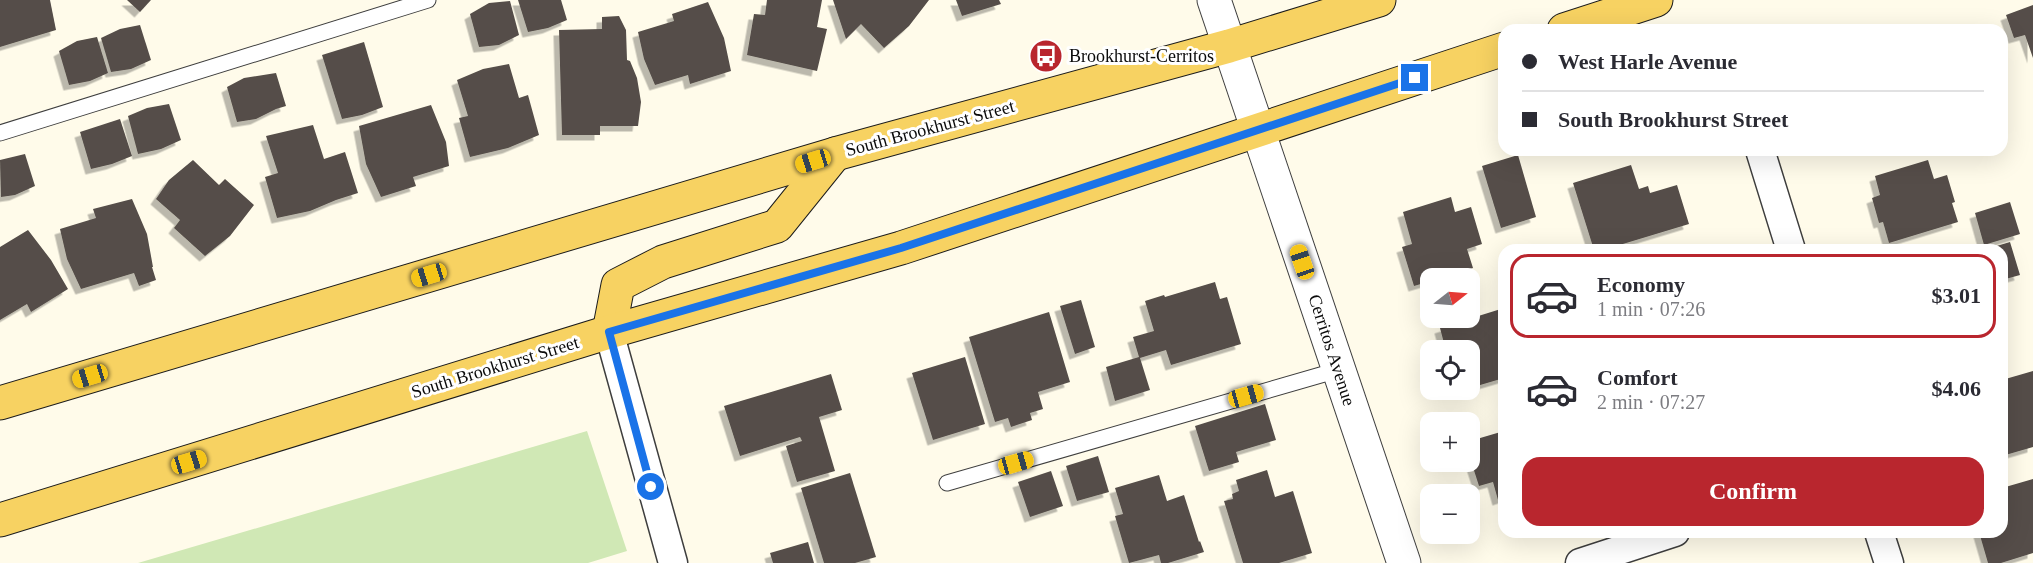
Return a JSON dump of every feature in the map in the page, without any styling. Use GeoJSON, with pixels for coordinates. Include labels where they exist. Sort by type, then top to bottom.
{"type":"FeatureCollection","features":[{"type":"Feature","properties":{"kind":"main road","name":"South Brookhurst Street"},"geometry":{"type":"LineString","coordinates":[[0,404],[835,154],[1229,46],[1379,0]]}},
{"type":"Feature","properties":{"kind":"main road"},"geometry":{"type":"LineString","coordinates":[[1582,24],[1656,0]]}},
{"type":"Feature","properties":{"kind":"main road","name":"South Brookhurst Street"},"geometry":{"type":"LineString","coordinates":[[0,520],[609,332],[901,248],[1498,51]]}},
{"type":"Feature","properties":{"kind":"main road"},"geometry":{"type":"LineString","coordinates":[[609,332],[618,285],[663,262],[777,226],[835,154]]}},
{"type":"Feature","properties":{"kind":"street","name":"Cerritos Avenue"},"geometry":{"type":"LineString","coordinates":[[1214,0],[1404,563]]}},
{"type":"Feature","properties":{"kind":"street"},"geometry":{"type":"LineString","coordinates":[[1762,156],[1789,244]]}},
{"type":"Feature","properties":{"kind":"street"},"geometry":{"type":"LineString","coordinates":[[609,332],[673,563]]}},
{"type":"Feature","properties":{"kind":"street"},"geometry":{"type":"LineString","coordinates":[[1580,563],[1657,538]]}},
{"type":"Feature","properties":{"kind":"street"},"geometry":{"type":"LineString","coordinates":[[1881,538],[1889,563]]}},
{"type":"Feature","properties":{"kind":"lane"},"geometry":{"type":"LineString","coordinates":[[0,133],[428,0]]}},
{"type":"Feature","properties":{"kind":"lane"},"geometry":{"type":"LineString","coordinates":[[947,483],[1338,370]]}},
{"type":"Feature","properties":{"kind":"green space"},"geometry":{"type":"Polygon","coordinates":[[[587,431],[627,551],[588,563],[138,563],[587,431]]]}},
{"type":"Feature","properties":{"kind":"building"},"geometry":{"type":"Polygon","coordinates":[[[0,0],[50,0],[56,30],[0,47],[0,0]]]}},
{"type":"Feature","properties":{"kind":"building"},"geometry":{"type":"Polygon","coordinates":[[[127,0],[151,0],[140,12],[127,0]]]}},
{"type":"Feature","properties":{"kind":"building"},"geometry":{"type":"Polygon","coordinates":[[[518,0],[561,0],[567,20],[548,28],[528,32],[518,0]]]}},
{"type":"Feature","properties":{"kind":"building"},"geometry":{"type":"Polygon","coordinates":[[[767,0],[822,0],[817,27],[827,29],[817,71],[747,55],[754,14],[765,15],[767,0]]]}},
{"type":"Feature","properties":{"kind":"building"},"geometry":{"type":"Polygon","coordinates":[[[833,0],[929,0],[909,26],[884,48],[861,24],[846,39],[833,0]]]}},
{"type":"Feature","properties":{"kind":"building"},"geometry":{"type":"Polygon","coordinates":[[[956,0],[999,0],[1001,4],[962,16],[956,0]]]}},
{"type":"Feature","properties":{"kind":"building"},"geometry":{"type":"Polygon","coordinates":[[[510,1],[519,35],[499,45],[479,47],[470,14],[489,3],[510,1]]]}},
{"type":"Feature","properties":{"kind":"building"},"geometry":{"type":"Polygon","coordinates":[[[708,2],[724,38],[731,71],[690,84],[688,75],[655,85],[644,59],[638,32],[674,21],[672,14],[708,2]]]}},
{"type":"Feature","properties":{"kind":"building"},"geometry":{"type":"Polygon","coordinates":[[[2033,5],[2033,58],[2025,35],[2014,38],[2006,15],[2033,5]]]}},
{"type":"Feature","properties":{"kind":"building"},"geometry":{"type":"Polygon","coordinates":[[[619,16],[626,30],[627,60],[630,61],[637,78],[641,102],[638,126],[600,126],[600,135],[562,135],[559,30],[602,29],[602,17],[619,16]]]}},
{"type":"Feature","properties":{"kind":"building"},"geometry":{"type":"Polygon","coordinates":[[[140,25],[151,60],[131,69],[111,72],[101,38],[120,29],[140,25]]]}},
{"type":"Feature","properties":{"kind":"building"},"geometry":{"type":"Polygon","coordinates":[[[97,37],[108,73],[90,81],[69,85],[59,51],[77,41],[97,37]]]}},
{"type":"Feature","properties":{"kind":"building"},"geometry":{"type":"Polygon","coordinates":[[[364,42],[383,107],[342,119],[322,55],[364,42]]]}},
{"type":"Feature","properties":{"kind":"building"},"geometry":{"type":"Polygon","coordinates":[[[509,64],[519,98],[528,95],[539,135],[508,148],[470,157],[459,118],[468,116],[457,80],[483,69],[509,64]]]}},
{"type":"Feature","properties":{"kind":"building"},"geometry":{"type":"Polygon","coordinates":[[[276,73],[286,106],[256,119],[237,122],[227,87],[244,78],[276,73]]]}},
{"type":"Feature","properties":{"kind":"building"},"geometry":{"type":"Polygon","coordinates":[[[169,104],[181,140],[161,149],[138,154],[128,116],[147,108],[169,104]]]}},
{"type":"Feature","properties":{"kind":"building"},"geometry":{"type":"Polygon","coordinates":[[[431,105],[446,142],[449,166],[413,177],[416,186],[381,197],[366,164],[359,126],[431,105]]]}},
{"type":"Feature","properties":{"kind":"building"},"geometry":{"type":"Polygon","coordinates":[[[120,119],[132,156],[91,169],[80,132],[120,119]]]}},
{"type":"Feature","properties":{"kind":"building"},"geometry":{"type":"Polygon","coordinates":[[[313,125],[324,159],[345,152],[358,193],[310,211],[277,218],[265,177],[278,173],[266,136],[313,125]]]}},
{"type":"Feature","properties":{"kind":"building"},"geometry":{"type":"Polygon","coordinates":[[[25,154],[35,186],[15,195],[1,197],[0,160],[25,154]]]}},
{"type":"Feature","properties":{"kind":"building"},"geometry":{"type":"Polygon","coordinates":[[[1518,156],[1536,217],[1501,228],[1482,166],[1518,156]]]}},
{"type":"Feature","properties":{"kind":"building"},"geometry":{"type":"Polygon","coordinates":[[[193,160],[219,185],[225,179],[254,205],[230,236],[205,256],[174,228],[180,220],[156,199],[169,180],[193,160]]]}},
{"type":"Feature","properties":{"kind":"building"},"geometry":{"type":"Polygon","coordinates":[[[1928,160],[1934,179],[1947,175],[1958,222],[1889,243],[1883,222],[1879,223],[1872,198],[1880,195],[1875,176],[1928,160]]]}},
{"type":"Feature","properties":{"kind":"building"},"geometry":{"type":"Polygon","coordinates":[[[1631,165],[1639,189],[1648,186],[1650,193],[1677,185],[1689,224],[1623,244],[1592,244],[1573,183],[1631,165]]]}},
{"type":"Feature","properties":{"kind":"building"},"geometry":{"type":"Polygon","coordinates":[[[1451,197],[1455,212],[1471,207],[1482,244],[1467,249],[1473,268],[1420,268],[1420,284],[1414,286],[1402,247],[1412,244],[1403,212],[1451,197]]]}},
{"type":"Feature","properties":{"kind":"building"},"geometry":{"type":"Polygon","coordinates":[[[132,199],[147,234],[156,280],[139,286],[134,273],[81,289],[67,259],[60,229],[96,218],[93,209],[132,199]]]}},
{"type":"Feature","properties":{"kind":"building"},"geometry":{"type":"Polygon","coordinates":[[[2010,202],[2020,234],[1984,244],[1975,213],[2010,202]]]}},
{"type":"Feature","properties":{"kind":"building"},"geometry":{"type":"Polygon","coordinates":[[[28,230],[51,260],[68,289],[31,312],[27,304],[0,320],[0,247],[28,230]]]}},
{"type":"Feature","properties":{"kind":"building"},"geometry":{"type":"Polygon","coordinates":[[[2010,242],[2020,275],[2008,278],[2008,244],[2003,244],[2010,242]]]}},
{"type":"Feature","properties":{"kind":"building"},"geometry":{"type":"Polygon","coordinates":[[[1215,282],[1220,299],[1227,297],[1241,344],[1171,365],[1166,350],[1140,358],[1150,390],[1115,401],[1106,367],[1139,357],[1133,337],[1154,331],[1145,301],[1215,282]]]}},
{"type":"Feature","properties":{"kind":"building"},"geometry":{"type":"Polygon","coordinates":[[[1081,300],[1095,347],[1075,354],[1060,306],[1081,300]]]}},
{"type":"Feature","properties":{"kind":"building"},"geometry":{"type":"Polygon","coordinates":[[[1498,310],[1498,380],[1480,385],[1480,340],[1443,340],[1440,328],[1480,328],[1480,316],[1498,310]]]}},
{"type":"Feature","properties":{"kind":"building"},"geometry":{"type":"Polygon","coordinates":[[[1049,312],[1070,382],[1038,392],[1043,409],[1030,413],[1032,420],[1011,427],[1008,418],[995,422],[969,337],[1049,312]]]}},
{"type":"Feature","properties":{"kind":"building"},"geometry":{"type":"Polygon","coordinates":[[[965,357],[985,424],[933,440],[912,373],[965,357]]]}},
{"type":"Feature","properties":{"kind":"building"},"geometry":{"type":"Polygon","coordinates":[[[2033,371],[2033,447],[2008,454],[2008,378],[2033,371]]]}},
{"type":"Feature","properties":{"kind":"building"},"geometry":{"type":"Polygon","coordinates":[[[831,374],[842,410],[819,417],[835,471],[797,482],[786,446],[802,441],[800,437],[740,456],[724,406],[831,374]]]}},
{"type":"Feature","properties":{"kind":"building"},"geometry":{"type":"Polygon","coordinates":[[[1265,404],[1276,440],[1236,452],[1239,462],[1209,471],[1195,426],[1265,404]]]}},
{"type":"Feature","properties":{"kind":"building"},"geometry":{"type":"Polygon","coordinates":[[[1498,433],[1498,500],[1493,482],[1480,486],[1474,472],[1480,472],[1480,438],[1498,433]]]}},
{"type":"Feature","properties":{"kind":"building"},"geometry":{"type":"Polygon","coordinates":[[[1098,456],[1109,492],[1077,501],[1066,466],[1098,456]]]}},
{"type":"Feature","properties":{"kind":"building"},"geometry":{"type":"Polygon","coordinates":[[[1267,470],[1275,497],[1293,491],[1312,553],[1279,563],[1243,563],[1224,501],[1233,499],[1232,494],[1239,491],[1236,480],[1267,470]]]}},
{"type":"Feature","properties":{"kind":"building"},"geometry":{"type":"Polygon","coordinates":[[[1051,471],[1063,506],[1030,517],[1018,482],[1051,471]]]}},
{"type":"Feature","properties":{"kind":"building"},"geometry":{"type":"Polygon","coordinates":[[[850,473],[876,557],[855,563],[824,563],[801,488],[850,473]]]}},
{"type":"Feature","properties":{"kind":"building"},"geometry":{"type":"Polygon","coordinates":[[[1159,475],[1167,501],[1184,495],[1204,552],[1168,563],[1161,563],[1159,555],[1129,563],[1115,516],[1123,514],[1115,488],[1159,475]]]}},
{"type":"Feature","properties":{"kind":"building"},"geometry":{"type":"Polygon","coordinates":[[[2033,479],[2033,553],[2001,563],[1988,563],[1981,538],[2008,538],[2008,486],[2033,479]]]}},
{"type":"Feature","properties":{"kind":"building"},"geometry":{"type":"Polygon","coordinates":[[[808,542],[814,563],[773,563],[770,553],[808,542]]]}},
{"type":"Feature","properties":{"kind":"place","name":"Brookhurst-Cerritos"},"geometry":{"type":"Point","coordinates":[1046,56]}},
{"type":"Feature","properties":{"kind":"route"},"geometry":{"type":"LineString","coordinates":[[651,487],[609,332],[901,248],[1415,78]]}}]}
